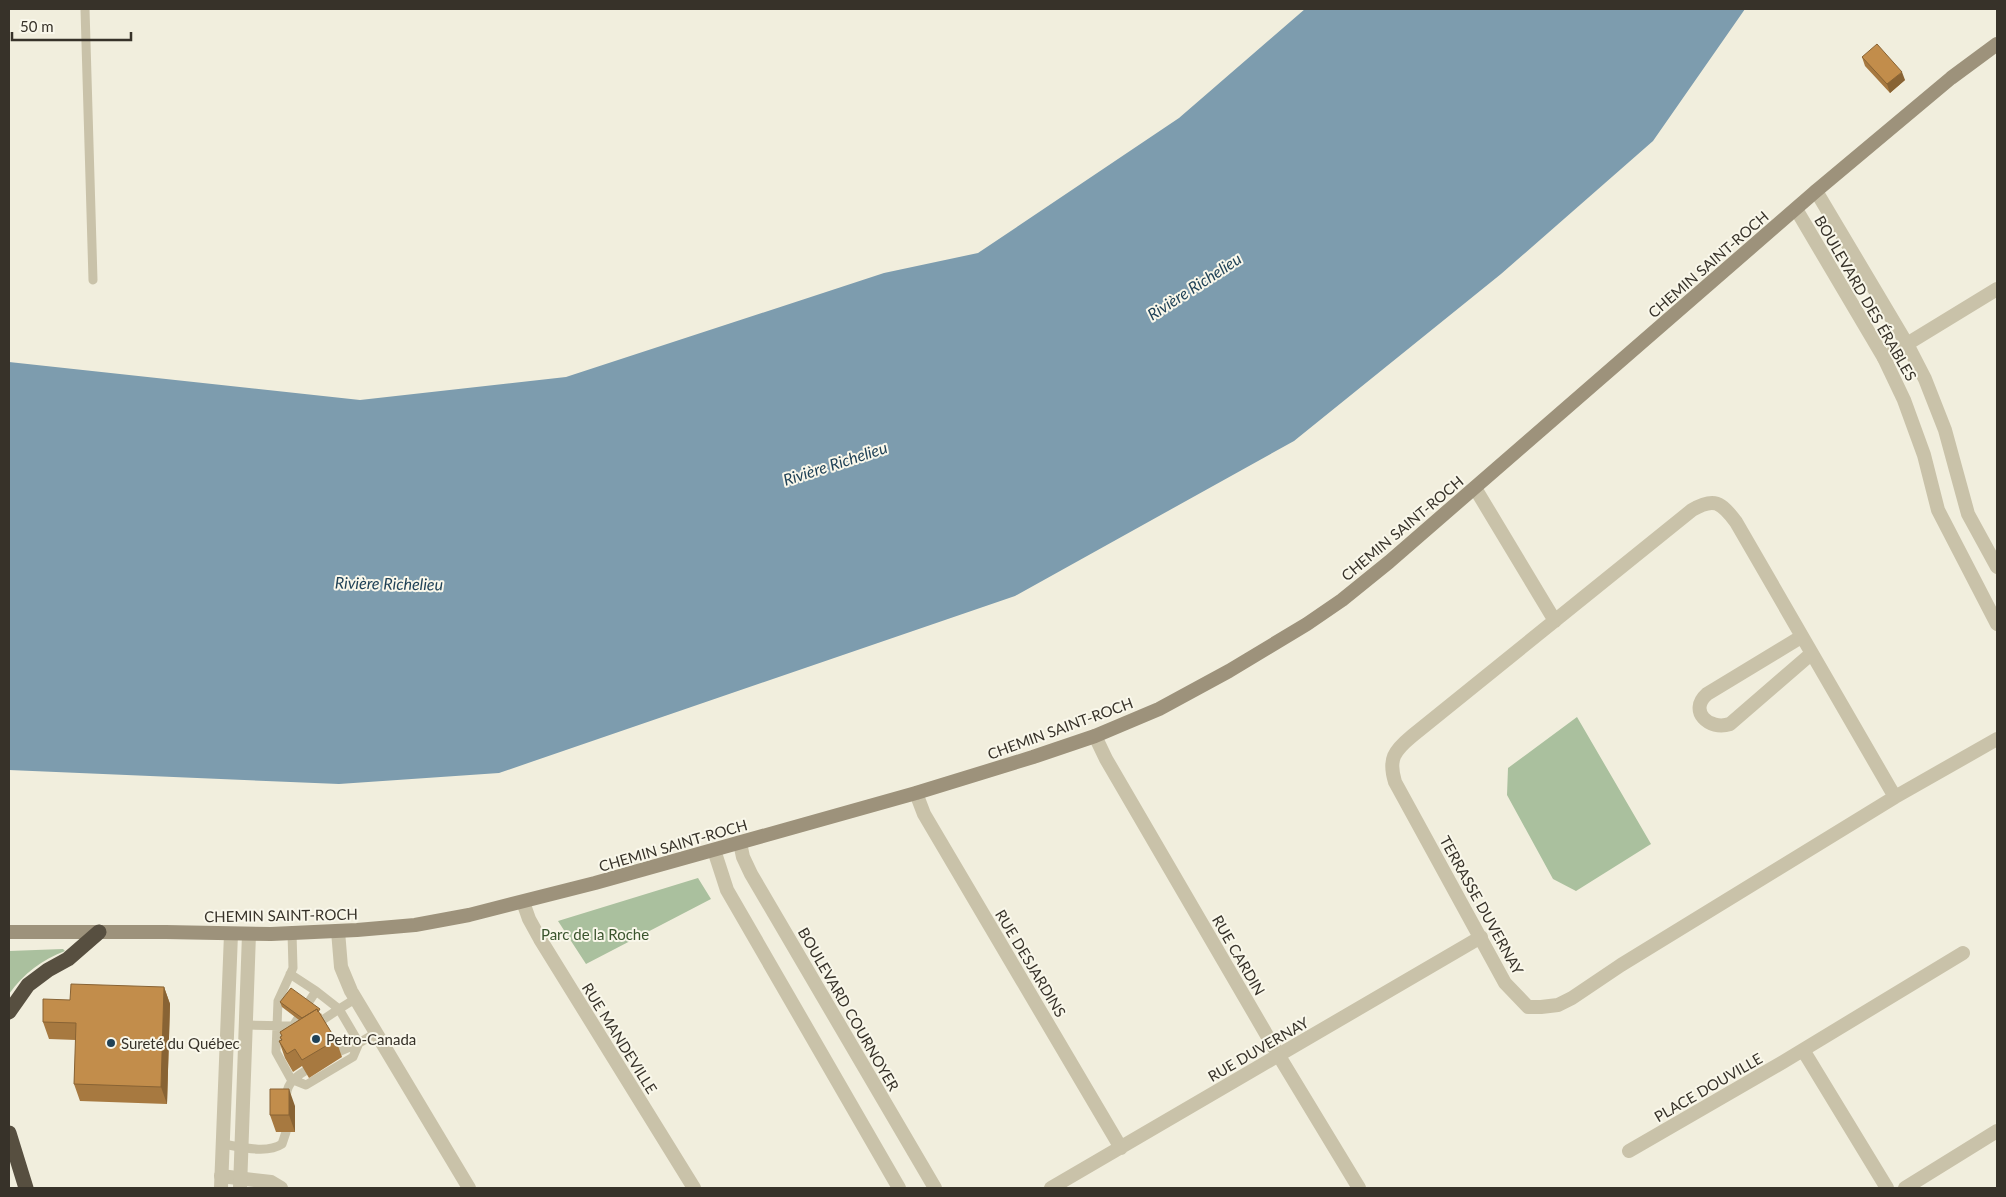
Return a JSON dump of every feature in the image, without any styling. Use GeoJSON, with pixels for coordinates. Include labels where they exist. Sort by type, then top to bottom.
{"type":"FeatureCollection","features":[{"type":"Feature","properties":{"kind":"highway"},"geometry":{"type":"LineString","coordinates":[[9,1012],[28,985],[48,970],[68,959],[99,932]]}},
{"type":"Feature","properties":{"kind":"highway"},"geometry":{"type":"LineString","coordinates":[[9,1133],[26,1188]]}},
{"type":"Feature","properties":{"kind":"main road","name":"CHEMIN SAINT-ROCH"},"geometry":{"type":"LineString","coordinates":[[9,932],[292,933],[338,931],[440,921],[523,902],[740,843],[916,792],[1025,760],[1095,736],[1145,715],[1190,693],[1307,624],[1342,600],[1475,488],[1816,191],[1951,78],[1997,44]]}},
{"type":"Feature","properties":{"kind":"street","name":"BOULEVARD DES ÉRABLES"},"geometry":{"type":"LineString","coordinates":[[1816,191],[1907,344],[1925,379],[1945,430],[1968,514],[1997,567]]}},
{"type":"Feature","properties":{"kind":"street","name":"BOULEVARD DES ÉRABLES"},"geometry":{"type":"LineString","coordinates":[[1796,209],[1884,358],[1904,400],[1924,455],[1938,510],[1997,624]]}},
{"type":"Feature","properties":{"kind":"street"},"geometry":{"type":"LineString","coordinates":[[1884,358],[1997,289]]}},
{"type":"Feature","properties":{"kind":"street"},"geometry":{"type":"LineString","coordinates":[[1475,488],[1554,621]]}},
{"type":"Feature","properties":{"kind":"street","name":"TERRASSE DUVERNAY"},"geometry":{"type":"LineString","coordinates":[[1895,797],[1736,522],[1726,509],[1716,502],[1705,503],[1692,510],[1412,736],[1396,751],[1392,759],[1391,770],[1395,782],[1505,983],[1528,1006],[1541,1007],[1558,1005],[1572,998],[1629,960],[1895,797],[1997,740]]}},
{"type":"Feature","properties":{"kind":"street"},"geometry":{"type":"LineString","coordinates":[[1801,637],[1707,694],[1700,700],[1701,713],[1706,721],[1715,726],[1722,727],[1730,724],[1811,654]]}},
{"type":"Feature","properties":{"kind":"street","name":"RUE CARDIN"},"geometry":{"type":"LineString","coordinates":[[1095,736],[1106,759],[1279,1056],[1359,1188]]}},
{"type":"Feature","properties":{"kind":"street","name":"RUE DESJARDINS"},"geometry":{"type":"LineString","coordinates":[[916,792],[924,814],[1120,1148]]}},
{"type":"Feature","properties":{"kind":"street","name":"BOULEVARD COURNOYER"},"geometry":{"type":"LineString","coordinates":[[740,843],[743,857],[751,874],[935,1188]]}},
{"type":"Feature","properties":{"kind":"street"},"geometry":{"type":"LineString","coordinates":[[714,850],[726,890],[899,1188]]}},
{"type":"Feature","properties":{"kind":"street","name":"RUE MANDEVILLE"},"geometry":{"type":"LineString","coordinates":[[523,902],[529,919],[540,939],[694,1188]]}},
{"type":"Feature","properties":{"kind":"street"},"geometry":{"type":"LineString","coordinates":[[338,931],[341,966],[355,999],[469,1188]]}},
{"type":"Feature","properties":{"kind":"street"},"geometry":{"type":"LineString","coordinates":[[231,934],[221,1182],[271,1182],[281,1188]]}},
{"type":"Feature","properties":{"kind":"street"},"geometry":{"type":"LineString","coordinates":[[240,1183],[249,934]]}},
{"type":"Feature","properties":{"kind":"street","name":"RUE DUVERNAY"},"geometry":{"type":"LineString","coordinates":[[1051,1188],[1481,937]]}},
{"type":"Feature","properties":{"kind":"street","name":"PLACE DOUVILLE"},"geometry":{"type":"LineString","coordinates":[[1629,1152],[1963,953]]}},
{"type":"Feature","properties":{"kind":"street"},"geometry":{"type":"LineString","coordinates":[[1803,1050],[1887,1188]]}},
{"type":"Feature","properties":{"kind":"street"},"geometry":{"type":"LineString","coordinates":[[1905,1188],[1997,1132]]}},
{"type":"Feature","properties":{"kind":"lane"},"geometry":{"type":"LineString","coordinates":[[85,9],[93,280]]}},
{"type":"Feature","properties":{"kind":"lane"},"geometry":{"type":"LineString","coordinates":[[292,933],[293,968],[278,1002],[276,1052],[291,1079],[306,1085],[353,1057],[359,1043]]}},
{"type":"Feature","properties":{"kind":"lane"},"geometry":{"type":"LineString","coordinates":[[290,974],[316,990],[339,1009],[359,1043]]}},
{"type":"Feature","properties":{"kind":"lane"},"geometry":{"type":"LineString","coordinates":[[293,1026],[316,990]]}},
{"type":"Feature","properties":{"kind":"lane"},"geometry":{"type":"LineString","coordinates":[[247,1025],[311,1028],[355,999]]}},
{"type":"Feature","properties":{"kind":"lane"},"geometry":{"type":"LineString","coordinates":[[338,1052],[376,1033]]}},
{"type":"Feature","properties":{"kind":"lane"},"geometry":{"type":"LineString","coordinates":[[286,1106],[286,1092],[291,1079],[305,1071]]}},
{"type":"Feature","properties":{"kind":"lane"},"geometry":{"type":"LineString","coordinates":[[223,1144],[242,1147],[277,1147],[285,1139],[286,1132]]}},
{"type":"Feature","properties":{"kind":"green space"},"geometry":{"type":"Polygon","coordinates":[[[1577,717],[1651,844],[1576,891],[1553,879],[1507,795],[1508,768],[1577,717]]]}},
{"type":"Feature","properties":{"kind":"green space","name":"Parc de la Roche"},"geometry":{"type":"Polygon","coordinates":[[[698,878],[711,899],[586,964],[558,921],[698,878]]]}},
{"type":"Feature","properties":{"kind":"green space"},"geometry":{"type":"Polygon","coordinates":[[[63,949],[65,951],[41,963],[27,974],[9,994],[9,951],[63,949]]]}},
{"type":"Feature","properties":{"kind":"water","name":"Rivière Richelieu"},"geometry":{"type":"Polygon","coordinates":[[[1305,9],[1745,9],[1653,141],[1501,274],[1294,441],[1015,596],[499,773],[339,784],[9,770],[9,362],[360,400],[566,377],[884,273],[978,253],[1179,118],[1305,9]]]}},
{"type":"Feature","properties":{"kind":"building"},"geometry":{"type":"Polygon","coordinates":[[[1877,44],[1902,72],[1887,84],[1862,57],[1877,44]]]}},
{"type":"Feature","properties":{"kind":"building"},"geometry":{"type":"Polygon","coordinates":[[[71,984],[164,987],[161,1087],[74,1084],[76,1023],[43,1022],[43,999],[70,1000],[71,984]]]}},
{"type":"Feature","properties":{"kind":"building"},"geometry":{"type":"Polygon","coordinates":[[[291,988],[320,1009],[318,1012],[317,1009],[302,1018],[280,1002],[291,988]]]}},
{"type":"Feature","properties":{"kind":"building"},"geometry":{"type":"Polygon","coordinates":[[[317,1009],[336,1040],[302,1060],[295,1049],[287,1054],[279,1041],[282,1040],[280,1032],[317,1009]]]}},
{"type":"Feature","properties":{"kind":"building"},"geometry":{"type":"Polygon","coordinates":[[[270,1089],[289,1089],[289,1115],[270,1115],[270,1089]]]}},
{"type":"Feature","properties":{"kind":"place","name":"Petro-Canada"},"geometry":{"type":"Point","coordinates":[316,1039]}},
{"type":"Feature","properties":{"kind":"place","name":"Sureté du Québec"},"geometry":{"type":"Point","coordinates":[111,1043]}}]}
